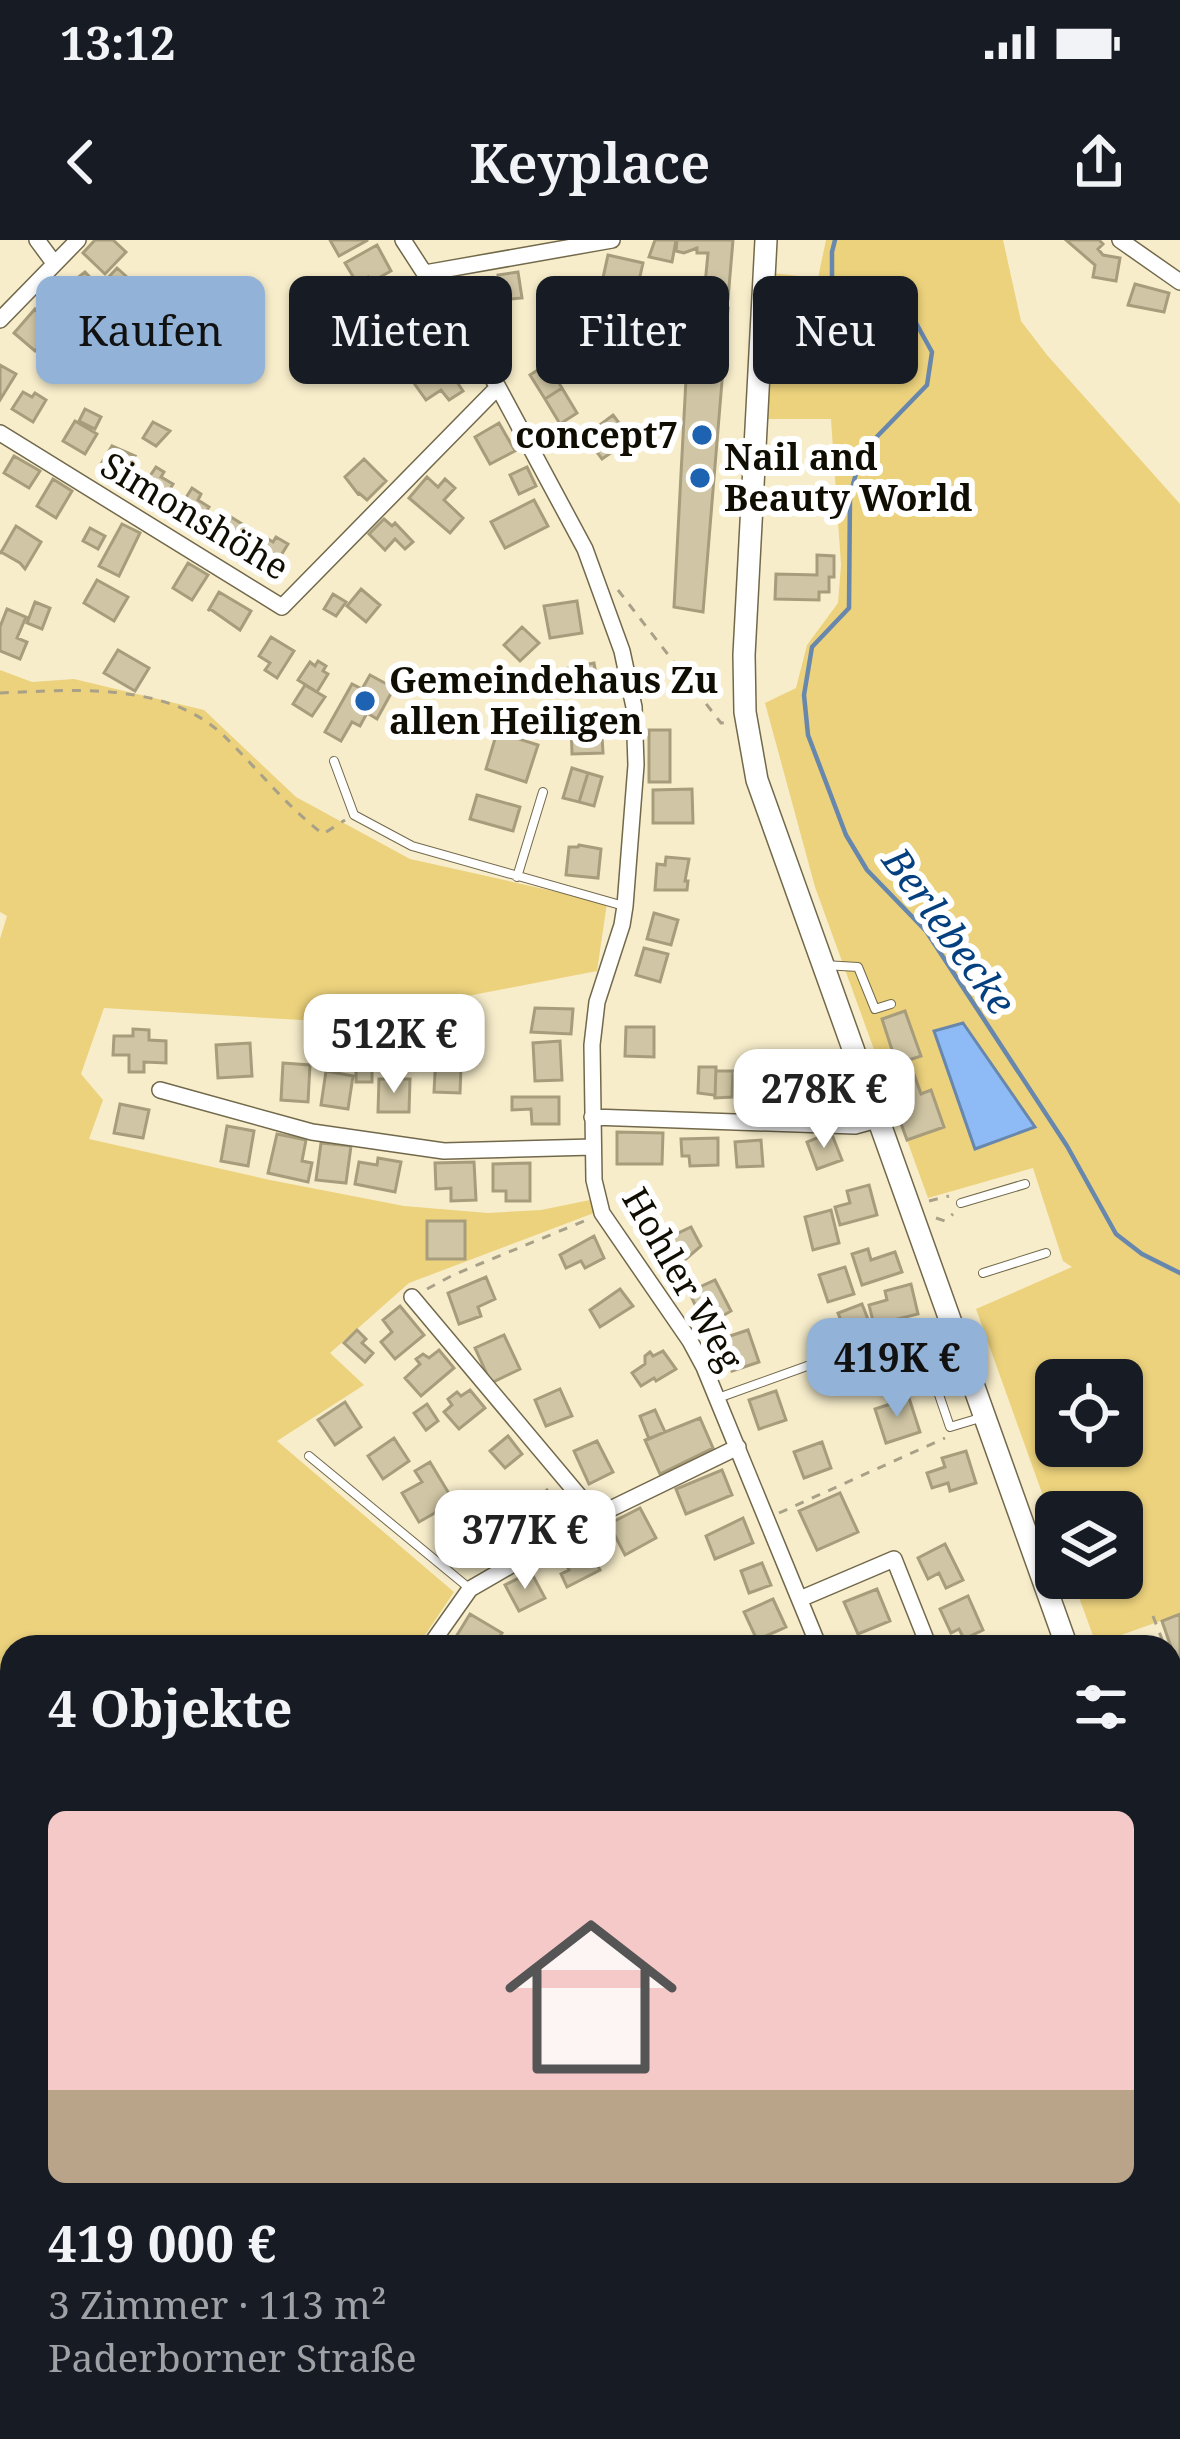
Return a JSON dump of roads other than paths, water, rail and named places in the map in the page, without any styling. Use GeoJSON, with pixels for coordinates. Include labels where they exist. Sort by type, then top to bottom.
{"type":"FeatureCollection","features":[{"type":"Feature","properties":{"kind":"main road"},"geometry":{"type":"LineString","coordinates":[[766,240],[744,655],[745,712],[757,779],[1063,1635]]}},
{"type":"Feature","properties":{"kind":"street"},"geometry":{"type":"LineString","coordinates":[[37,240],[54,263]]}},
{"type":"Feature","properties":{"kind":"street"},"geometry":{"type":"LineString","coordinates":[[0,320],[78,240]]}},
{"type":"Feature","properties":{"kind":"street","name":"Hohler Weg"},"geometry":{"type":"LineString","coordinates":[[403,240],[498,387],[585,549],[622,651],[634,707],[636,765],[625,906],[597,1002],[592,1046],[594,1180],[602,1214],[690,1341],[814,1635]]}},
{"type":"Feature","properties":{"kind":"street"},"geometry":{"type":"LineString","coordinates":[[424,273],[612,240]]}},
{"type":"Feature","properties":{"kind":"street"},"geometry":{"type":"LineString","coordinates":[[1120,240],[1180,282]]}},
{"type":"Feature","properties":{"kind":"street","name":"Simonshöhe"},"geometry":{"type":"LineString","coordinates":[[0,434],[282,607],[498,387]]}},
{"type":"Feature","properties":{"kind":"street"},"geometry":{"type":"LineString","coordinates":[[160,1090],[312,1132],[444,1151],[592,1147]]}},
{"type":"Feature","properties":{"kind":"street"},"geometry":{"type":"LineString","coordinates":[[592,1117],[855,1126],[877,1120]]}},
{"type":"Feature","properties":{"kind":"street"},"geometry":{"type":"LineString","coordinates":[[412,1297],[596,1516]]}},
{"type":"Feature","properties":{"kind":"street"},"geometry":{"type":"LineString","coordinates":[[437,1635],[470,1589],[596,1516],[738,1448]]}},
{"type":"Feature","properties":{"kind":"street"},"geometry":{"type":"LineString","coordinates":[[800,1599],[894,1559],[923,1635]]}},
{"type":"Feature","properties":{"kind":"lane"},"geometry":{"type":"LineString","coordinates":[[334,761],[354,815],[412,846],[625,906]]}},
{"type":"Feature","properties":{"kind":"lane"},"geometry":{"type":"LineString","coordinates":[[517,877],[543,792]]}},
{"type":"Feature","properties":{"kind":"lane"},"geometry":{"type":"LineString","coordinates":[[823,966],[857,967],[875,1010],[891,1004]]}},
{"type":"Feature","properties":{"kind":"lane"},"geometry":{"type":"LineString","coordinates":[[962,1204],[1025,1184]]}},
{"type":"Feature","properties":{"kind":"lane"},"geometry":{"type":"LineString","coordinates":[[983,1273],[1046,1253]]}},
{"type":"Feature","properties":{"kind":"lane"},"geometry":{"type":"LineString","coordinates":[[717,1398],[835,1356]]}},
{"type":"Feature","properties":{"kind":"lane"},"geometry":{"type":"LineString","coordinates":[[971,1375],[936,1385],[950,1427],[985,1416]]}},
{"type":"Feature","properties":{"kind":"lane"},"geometry":{"type":"LineString","coordinates":[[309,1456],[470,1589]]}},
{"type":"Feature","properties":{"kind":"water"},"geometry":{"type":"Polygon","coordinates":[[[963,1023],[1035,1127],[975,1149],[934,1031],[963,1023]]]}},
{"type":"Feature","properties":{"kind":"waterway","name":"Berlebecke"},"geometry":{"type":"LineString","coordinates":[[835,240],[832,294],[850,311],[916,323],[932,352],[927,385],[862,452],[850,495],[849,608],[812,647],[804,695],[808,735],[846,835],[867,870],[926,931],[1067,1146],[1116,1234],[1180,1273]]}},
{"type":"Feature","properties":{"kind":"place","name":"concept7"},"geometry":{"type":"Point","coordinates":[702,435]}},
{"type":"Feature","properties":{"kind":"place","name":"Nail and Beauty World"},"geometry":{"type":"Point","coordinates":[700,478]}},
{"type":"Feature","properties":{"kind":"place","name":"Gemeindehaus Zu allen Heiligen"},"geometry":{"type":"Point","coordinates":[365,701]}}]}
